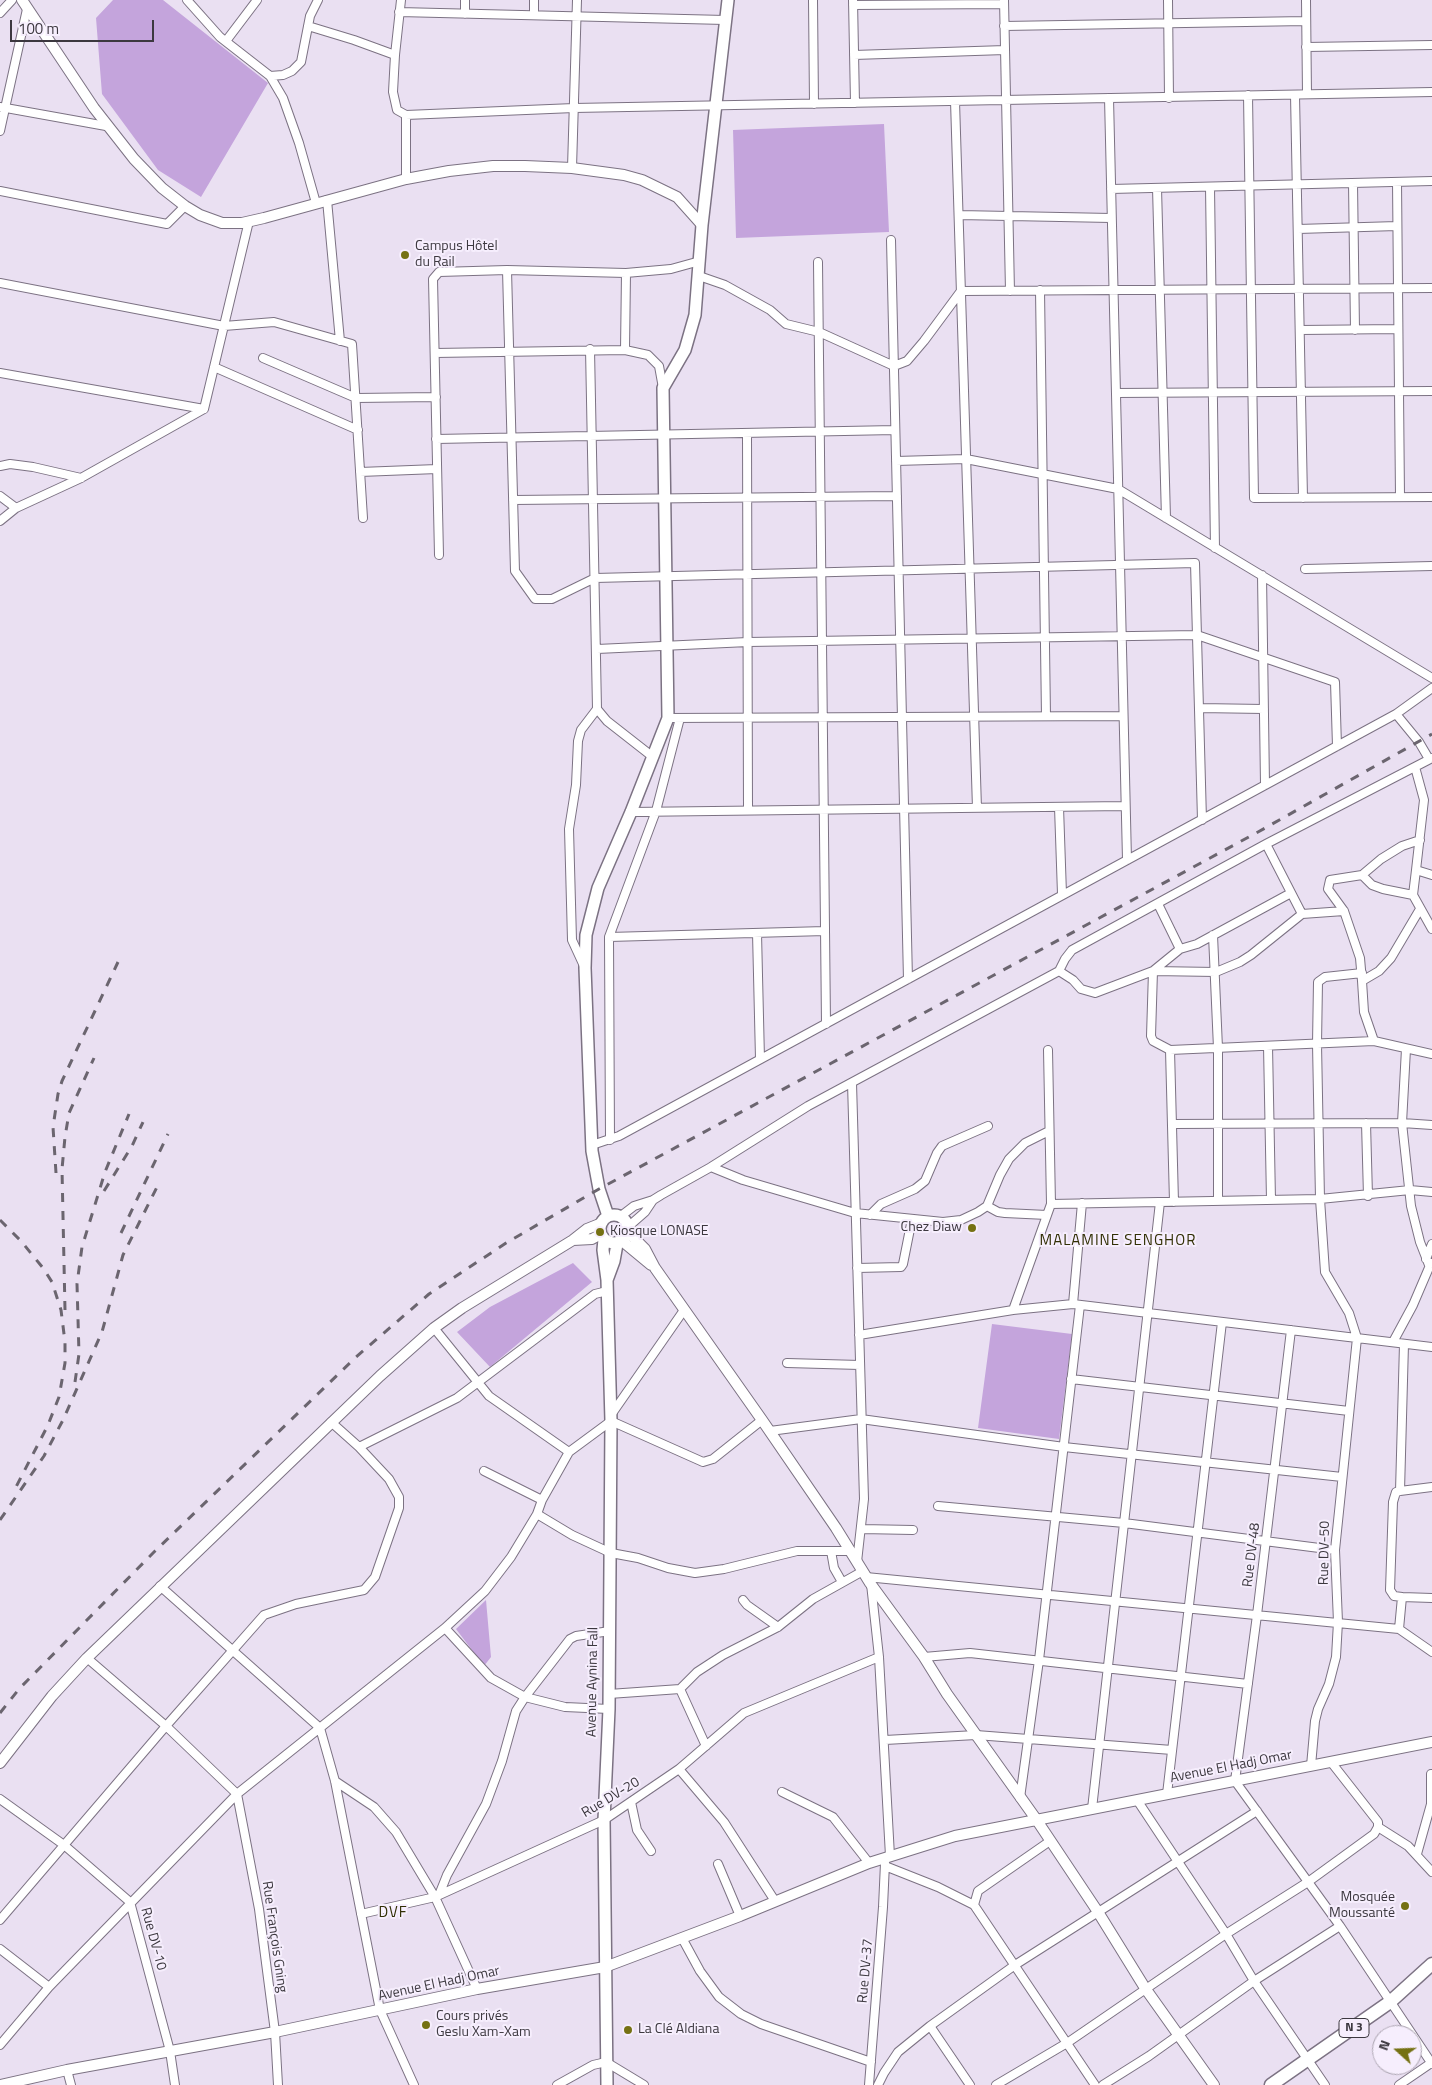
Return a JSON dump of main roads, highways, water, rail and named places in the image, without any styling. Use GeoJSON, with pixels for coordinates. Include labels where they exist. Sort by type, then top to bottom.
{"type":"FeatureCollection","features":[{"type":"Feature","properties":{"kind":"main road"},"geometry":{"type":"LineString","coordinates":[[607,1285],[603,1250],[604,1228],[592,1145],[585,968],[586,935],[590,913],[598,888],[653,757],[674,718],[667,647],[663,388],[685,350],[695,315],[702,225],[728,0]]}},
{"type":"Feature","properties":{"kind":"main road"},"geometry":{"type":"LineString","coordinates":[[604,1228],[622,1216],[624,1236],[607,1285]]}},
{"type":"Feature","properties":{"kind":"main road"},"geometry":{"type":"LineString","coordinates":[[604,1228],[610,1243],[624,1236]]}},
{"type":"Feature","properties":{"kind":"main road","name":"Avenue Aynina Fall"},"geometry":{"type":"LineString","coordinates":[[606,2085],[604,1820],[609,1709],[611,1553],[611,1419],[607,1285]]}},
{"type":"Feature","properties":{"kind":"main road","name":"N 3"},"geometry":{"type":"LineString","coordinates":[[1271,2085],[1390,2002],[1432,1964]]}},
{"type":"Feature","properties":{"kind":"railway"},"geometry":{"type":"LineString","coordinates":[[0,1713],[19,1689],[154,1552],[356,1357],[429,1294],[506,1243],[599,1189],[1258,832],[1432,734]]}},
{"type":"Feature","properties":{"kind":"railway"},"geometry":{"type":"LineString","coordinates":[[56,1173],[53,1127],[58,1094],[62,1081],[118,962]]}},
{"type":"Feature","properties":{"kind":"railway"},"geometry":{"type":"LineString","coordinates":[[65,1310],[62,1169],[65,1137],[69,1113],[94,1058]]}},
{"type":"Feature","properties":{"kind":"railway"},"geometry":{"type":"LineString","coordinates":[[75,1382],[79,1354],[77,1284],[82,1247],[105,1172],[129,1114]]}},
{"type":"Feature","properties":{"kind":"railway"},"geometry":{"type":"LineString","coordinates":[[104,1191],[132,1146],[143,1122]]}},
{"type":"Feature","properties":{"kind":"railway"},"geometry":{"type":"LineString","coordinates":[[121,1233],[168,1134]]}},
{"type":"Feature","properties":{"kind":"railway"},"geometry":{"type":"LineString","coordinates":[[0,1520],[44,1456],[63,1420],[102,1332],[123,1255],[157,1187]]}},
{"type":"Feature","properties":{"kind":"railway"},"geometry":{"type":"LineString","coordinates":[[0,1220],[21,1241],[52,1282],[61,1310],[65,1342],[65,1363],[59,1397],[48,1425],[16,1487]]}},
{"type":"Feature","properties":{"kind":"place","name":"Campus Hôtel du Rail"},"geometry":{"type":"Point","coordinates":[405,255]}},
{"type":"Feature","properties":{"kind":"place","name":"Chez Diaw"},"geometry":{"type":"Point","coordinates":[972,1228]}},
{"type":"Feature","properties":{"kind":"place","name":"Kiosque LONASE"},"geometry":{"type":"Point","coordinates":[600,1232]}},
{"type":"Feature","properties":{"kind":"place","name":"Mosquée Moussanté"},"geometry":{"type":"Point","coordinates":[1405,1906]}},
{"type":"Feature","properties":{"kind":"place","name":"Cours privés Geslu Xam-Xam"},"geometry":{"type":"Point","coordinates":[426,2025]}},
{"type":"Feature","properties":{"kind":"place","name":"La Clé Aldiana"},"geometry":{"type":"Point","coordinates":[628,2030]}},
{"type":"Feature","properties":{"kind":"district","name":"MALAMINE SENGHOR"},"geometry":{"type":"Point","coordinates":[1118,1241]}},
{"type":"Feature","properties":{"kind":"district","name":"DVF"},"geometry":{"type":"Point","coordinates":[393,1913]}}]}
